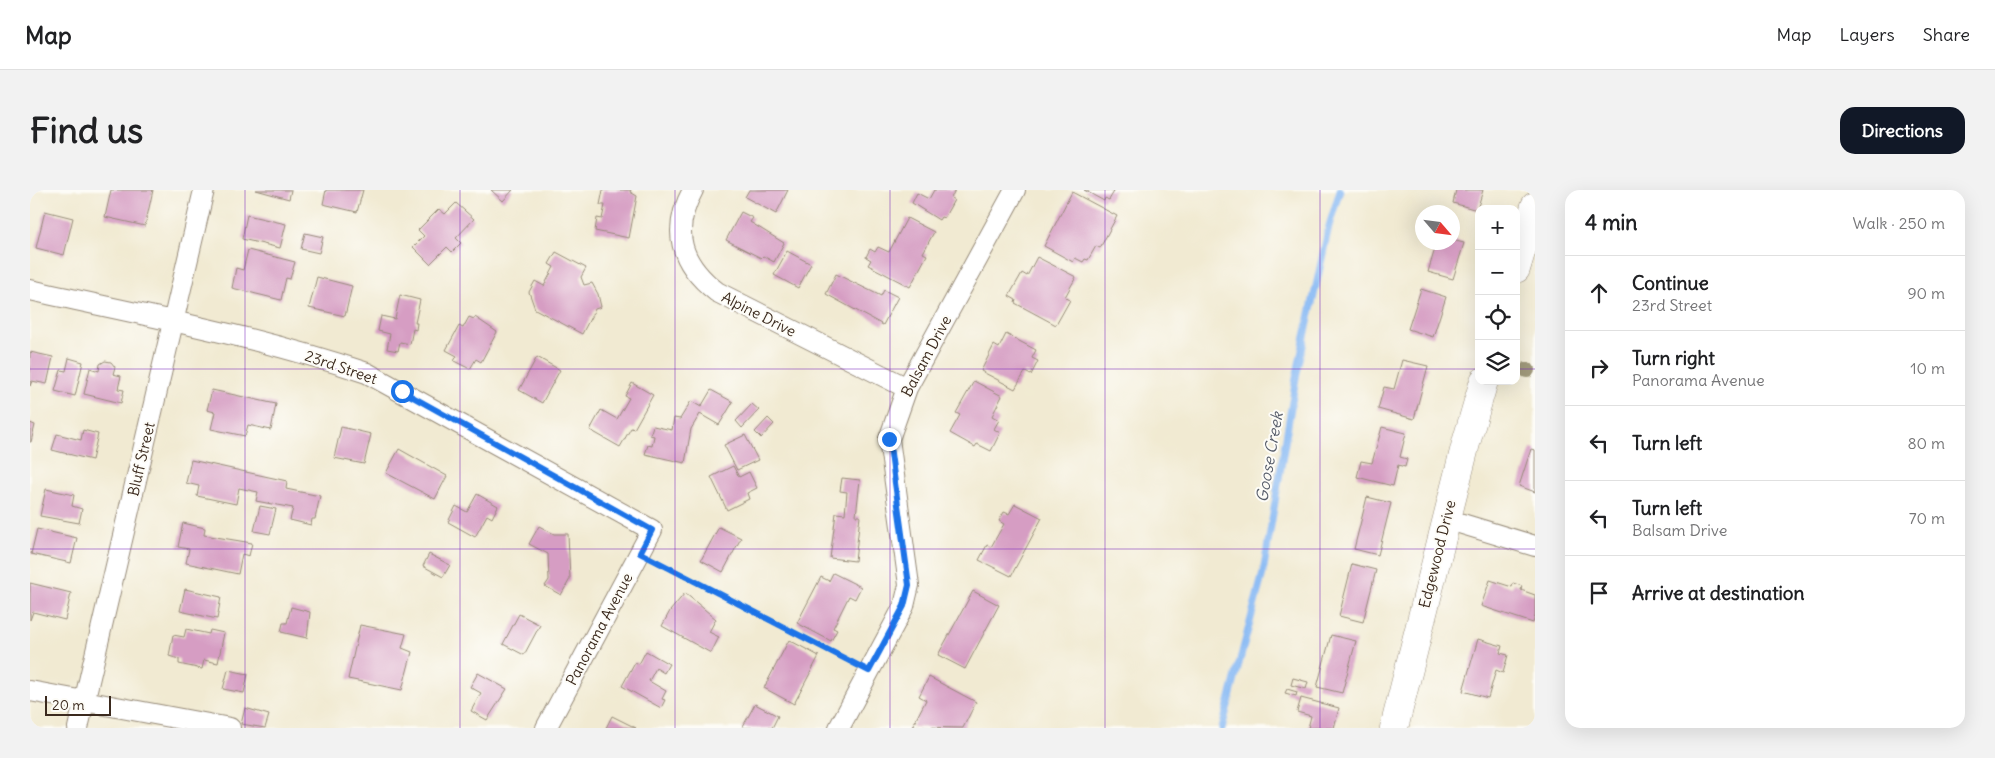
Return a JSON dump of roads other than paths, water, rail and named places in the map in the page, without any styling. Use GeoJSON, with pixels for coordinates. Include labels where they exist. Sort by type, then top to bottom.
{"type":"FeatureCollection","features":[{"type":"Feature","properties":{"kind":"street","name":"Bluff Street"},"geometry":{"type":"LineString","coordinates":[[78,728],[204,190]]}},
{"type":"Feature","properties":{"kind":"street","name":"Alpine Drive"},"geometry":{"type":"LineString","coordinates":[[693,190],[684,206],[681,236],[685,255],[699,278],[717,292],[907,388]]}},
{"type":"Feature","properties":{"kind":"street","name":"Balsam Drive"},"geometry":{"type":"LineString","coordinates":[[839,728],[904,606],[909,585],[889,439],[907,388],[1015,190]]}},
{"type":"Feature","properties":{"kind":"street"},"geometry":{"type":"LineString","coordinates":[[1525,256],[1535,206]]}},
{"type":"Feature","properties":{"kind":"street","name":"23rd Street"},"geometry":{"type":"LineString","coordinates":[[30,290],[174,321],[330,361],[367,374],[652,530]]}},
{"type":"Feature","properties":{"kind":"street","name":"Edgewood Drive"},"geometry":{"type":"LineString","coordinates":[[1394,728],[1446,519],[1483,385]]}},
{"type":"Feature","properties":{"kind":"street"},"geometry":{"type":"LineString","coordinates":[[1446,519],[1535,546]]}},
{"type":"Feature","properties":{"kind":"street","name":"Panorama Avenue"},"geometry":{"type":"LineString","coordinates":[[546,728],[652,530]]}},
{"type":"Feature","properties":{"kind":"street"},"geometry":{"type":"LineString","coordinates":[[30,690],[230,728]]}},
{"type":"Feature","properties":{"kind":"waterway","name":"Goose Creek"},"geometry":{"type":"LineString","coordinates":[[1222,728],[1263,573],[1296,378],[1329,226],[1340,190]]}}]}
